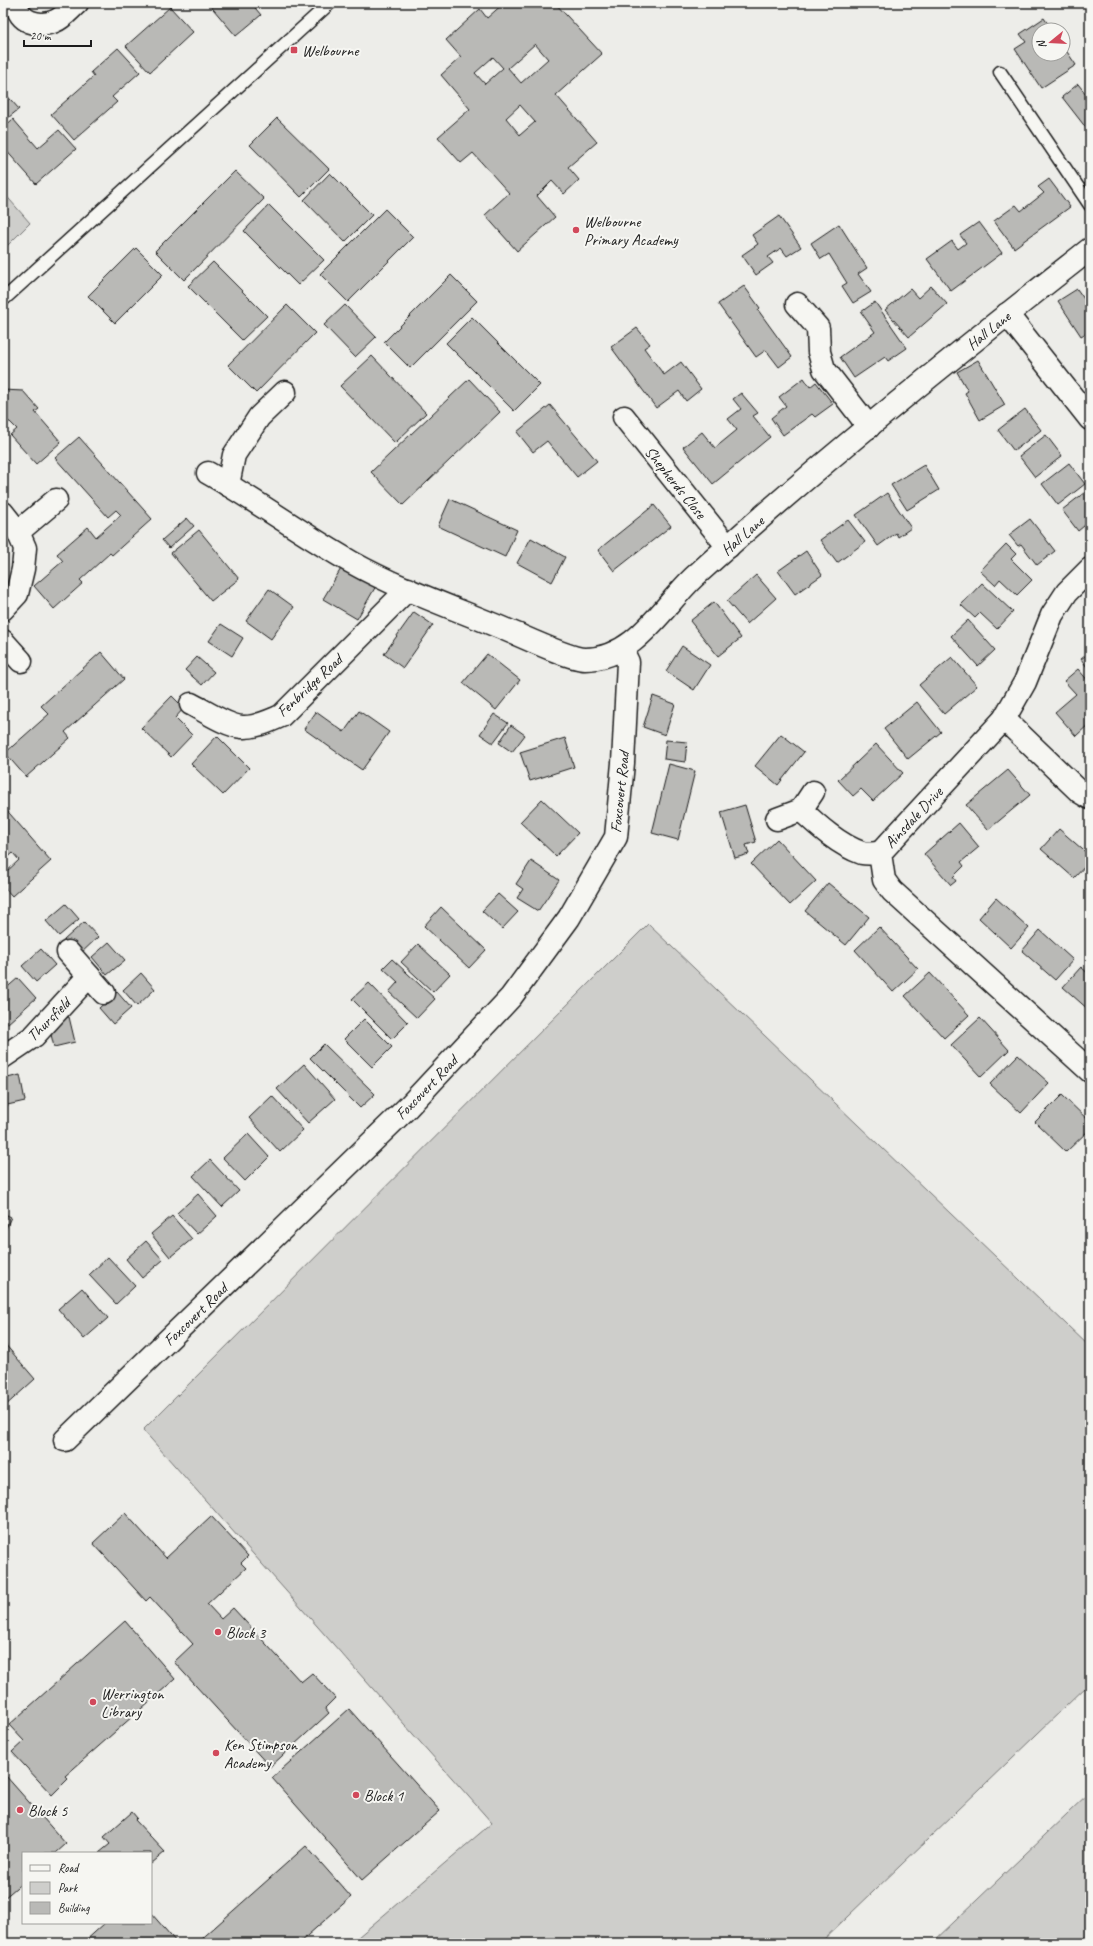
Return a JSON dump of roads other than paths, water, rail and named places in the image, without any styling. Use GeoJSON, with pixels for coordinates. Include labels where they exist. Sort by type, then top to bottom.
{"type":"FeatureCollection","features":[{"type":"Feature","properties":{"kind":"street"},"geometry":{"type":"LineString","coordinates":[[17,3],[17,8],[25,20],[40,25],[56,21],[77,3]]}},
{"type":"Feature","properties":{"kind":"street","name":"Hall Lane"},"geometry":{"type":"LineString","coordinates":[[622,650],[654,621],[688,583],[728,547],[869,427],[1007,314],[1090,249]]}},
{"type":"Feature","properties":{"kind":"street"},"geometry":{"type":"LineString","coordinates":[[797,304],[818,328],[819,352],[824,369],[869,427]]}},
{"type":"Feature","properties":{"kind":"street"},"geometry":{"type":"LineString","coordinates":[[1007,314],[1090,419]]}},
{"type":"Feature","properties":{"kind":"street"},"geometry":{"type":"LineString","coordinates":[[228,485],[234,455],[259,417],[286,392]]}},
{"type":"Feature","properties":{"kind":"street","name":"Shepherds Close"},"geometry":{"type":"LineString","coordinates":[[624,417],[728,547]]}},
{"type":"Feature","properties":{"kind":"street"},"geometry":{"type":"LineString","coordinates":[[208,473],[352,563],[408,589],[546,646],[583,659],[600,657],[622,650]]}},
{"type":"Feature","properties":{"kind":"street"},"geometry":{"type":"LineString","coordinates":[[18,532],[56,500]]}},
{"type":"Feature","properties":{"kind":"street"},"geometry":{"type":"LineString","coordinates":[[3,513],[18,532],[25,548],[23,569],[17,594],[3,609]]}},
{"type":"Feature","properties":{"kind":"street","name":"Ainsdale Drive"},"geometry":{"type":"LineString","coordinates":[[1090,569],[1067,592],[1052,615],[1025,682],[1004,719],[880,853],[884,880],[892,891],[1090,1071]]}},
{"type":"Feature","properties":{"kind":"street","name":"Fenbridge Road"},"geometry":{"type":"LineString","coordinates":[[191,704],[231,724],[242,727],[258,725],[281,716],[408,589]]}},
{"type":"Feature","properties":{"kind":"street"},"geometry":{"type":"LineString","coordinates":[[3,642],[21,661]]}},
{"type":"Feature","properties":{"kind":"street","name":"Foxcovert Road"},"geometry":{"type":"LineString","coordinates":[[65,1440],[408,1107],[511,997],[569,918],[616,837],[623,763],[628,662],[622,650]]}},
{"type":"Feature","properties":{"kind":"street"},"geometry":{"type":"LineString","coordinates":[[1004,719],[1080,792],[1090,798]]}},
{"type":"Feature","properties":{"kind":"street"},"geometry":{"type":"LineString","coordinates":[[777,819],[801,810],[813,792]]}},
{"type":"Feature","properties":{"kind":"street"},"geometry":{"type":"LineString","coordinates":[[801,810],[819,828],[850,846],[863,853],[880,853]]}},
{"type":"Feature","properties":{"kind":"street"},"geometry":{"type":"LineString","coordinates":[[68,952],[104,993]]}},
{"type":"Feature","properties":{"kind":"street","name":"Thursfield"},"geometry":{"type":"LineString","coordinates":[[3,1057],[34,1036],[89,976]]}},
{"type":"Feature","properties":{"kind":"lane"},"geometry":{"type":"LineString","coordinates":[[3,300],[330,3]]}},
{"type":"Feature","properties":{"kind":"lane"},"geometry":{"type":"LineString","coordinates":[[1000,72],[1090,205]]}},
{"type":"Feature","properties":{"kind":"place","name":"Welbourne"},"geometry":{"type":"Point","coordinates":[294,50]}},
{"type":"Feature","properties":{"kind":"place","name":"Welbourne Primary Academy"},"geometry":{"type":"Point","coordinates":[576,230]}},
{"type":"Feature","properties":{"kind":"place","name":"Block 3"},"geometry":{"type":"Point","coordinates":[218,1632]}},
{"type":"Feature","properties":{"kind":"place","name":"Werrington Library"},"geometry":{"type":"Point","coordinates":[93,1702]}},
{"type":"Feature","properties":{"kind":"place","name":"Ken Stimpson Academy"},"geometry":{"type":"Point","coordinates":[216,1753]}},
{"type":"Feature","properties":{"kind":"place","name":"Block 1"},"geometry":{"type":"Point","coordinates":[356,1795]}},
{"type":"Feature","properties":{"kind":"place","name":"Block 5"},"geometry":{"type":"Point","coordinates":[20,1810]}}]}
